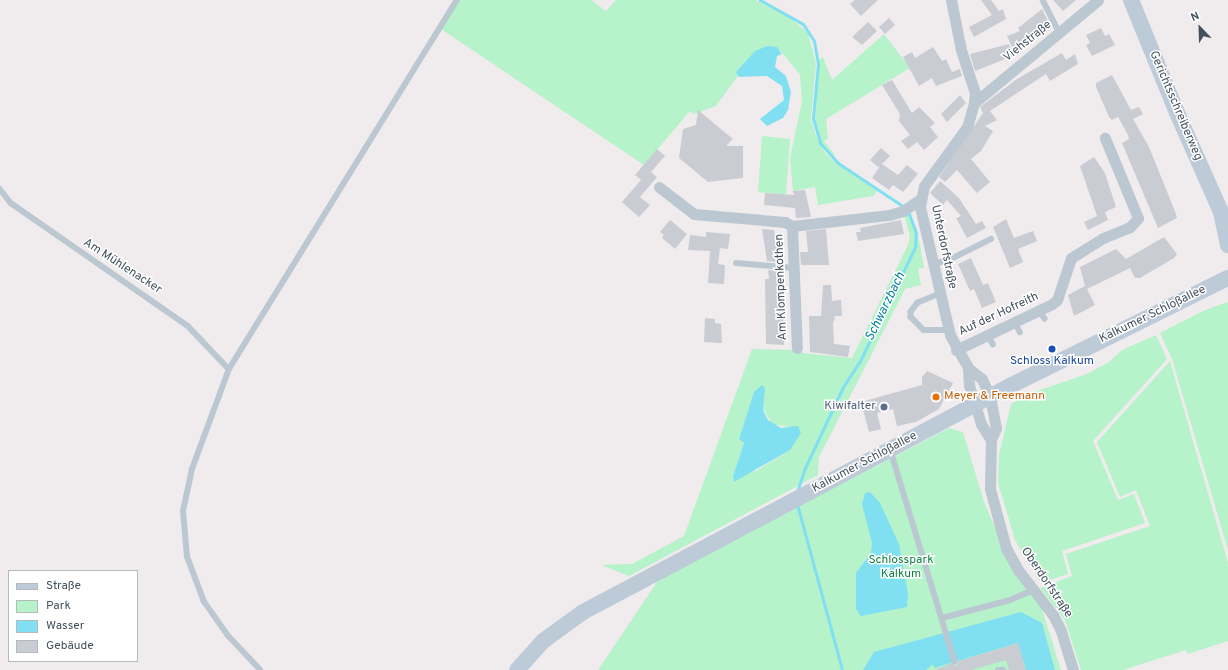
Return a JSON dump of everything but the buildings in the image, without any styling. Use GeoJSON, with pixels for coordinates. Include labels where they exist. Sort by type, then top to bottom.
{"type":"FeatureCollection","features":[{"type":"Feature","properties":{"kind":"main road","name":"Gerichtsschreiberweg"},"geometry":{"type":"LineString","coordinates":[[1130,0],[1224,216],[1228,245]]}},
{"type":"Feature","properties":{"kind":"main road","name":"Kalkumer Schloßallee"},"geometry":{"type":"LineString","coordinates":[[517,670],[543,641],[583,612],[976,404],[1228,278]]}},
{"type":"Feature","properties":{"kind":"street","name":"Unterdorfstraße"},"geometry":{"type":"LineString","coordinates":[[951,0],[960,50],[974,93],[974,103],[967,127],[924,186],[920,198],[940,294],[949,330],[956,350],[968,368],[982,379],[990,397]]}},
{"type":"Feature","properties":{"kind":"street","name":"Viehstraße"},"geometry":{"type":"LineString","coordinates":[[974,103],[1097,1]]}},
{"type":"Feature","properties":{"kind":"street","name":"Auf der Hofreith"},"geometry":{"type":"LineString","coordinates":[[956,350],[987,334],[1018,328],[1043,315],[1057,300],[1071,258],[1098,241],[1130,227],[1138,218],[1105,138]]}},
{"type":"Feature","properties":{"kind":"street","name":"Am Klompenkothen"},"geometry":{"type":"LineString","coordinates":[[659,188],[694,214],[785,222],[792,226],[906,209],[920,198]]}},
{"type":"Feature","properties":{"kind":"street","name":"Am Klompenkothen"},"geometry":{"type":"LineString","coordinates":[[792,226],[795,268],[797,348]]}},
{"type":"Feature","properties":{"kind":"street","name":"Unterdorfstraße"},"geometry":{"type":"LineString","coordinates":[[968,368],[976,404]]}},
{"type":"Feature","properties":{"kind":"street","name":"Oberdorfstraße"},"geometry":{"type":"LineString","coordinates":[[990,397],[996,428],[991,440],[989,470],[994,510],[1006,548],[1062,631],[1073,670]]}},
{"type":"Feature","properties":{"kind":"street"},"geometry":{"type":"LineString","coordinates":[[976,404],[985,433],[991,440]]}},
{"type":"Feature","properties":{"kind":"lane"},"geometry":{"type":"LineString","coordinates":[[260,670],[228,636],[204,602],[186,549],[183,511],[192,470],[230,369],[457,0]]}},
{"type":"Feature","properties":{"kind":"lane"},"geometry":{"type":"LineString","coordinates":[[1043,0],[1060,33]]}},
{"type":"Feature","properties":{"kind":"lane","name":"Am Mühlenacker"},"geometry":{"type":"LineString","coordinates":[[0,189],[16,207],[76,250],[145,294],[188,326],[230,369]]}},
{"type":"Feature","properties":{"kind":"lane"},"geometry":{"type":"LineString","coordinates":[[933,264],[949,260],[991,240]]}},
{"type":"Feature","properties":{"kind":"lane"},"geometry":{"type":"LineString","coordinates":[[736,263],[795,268]]}},
{"type":"Feature","properties":{"kind":"lane"},"geometry":{"type":"LineString","coordinates":[[940,294],[918,302],[911,312],[911,317],[924,330],[949,330]]}},
{"type":"Feature","properties":{"kind":"lane"},"geometry":{"type":"LineString","coordinates":[[987,334],[993,344]]}},
{"type":"Feature","properties":{"kind":"lane"},"geometry":{"type":"LineString","coordinates":[[891,449],[954,662]]}},
{"type":"Feature","properties":{"kind":"lane"},"geometry":{"type":"LineString","coordinates":[[942,618],[1010,600],[1033,590]]}},
{"type":"Feature","properties":{"kind":"lane"},"geometry":{"type":"LineString","coordinates":[[998,670],[1003,670]]}},
{"type":"Feature","properties":{"kind":"green space"},"geometry":{"type":"Polygon","coordinates":[[[460,0],[591,0],[606,11],[616,0],[756,0],[790,18],[808,33],[816,63],[811,119],[816,136],[825,153],[835,162],[877,191],[873,196],[818,205],[815,187],[793,191],[790,158],[802,101],[800,75],[780,50],[737,77],[716,106],[694,114],[690,111],[644,165],[441,29],[460,0]]]}},
{"type":"Feature","properties":{"kind":"green space"},"geometry":{"type":"Polygon","coordinates":[[[884,34],[910,68],[826,119],[828,139],[824,141],[835,155],[833,156],[821,143],[815,121],[819,60],[823,57],[832,80],[884,34]]]}},
{"type":"Feature","properties":{"kind":"green space"},"geometry":{"type":"Polygon","coordinates":[[[762,136],[790,139],[786,195],[758,192],[762,136]]]}},
{"type":"Feature","properties":{"kind":"green space"},"geometry":{"type":"Polygon","coordinates":[[[908,212],[920,244],[924,268],[918,269],[921,285],[905,289],[819,457],[818,475],[629,576],[601,565],[632,564],[684,536],[752,349],[802,350],[802,353],[852,358],[908,245],[910,237],[904,214],[908,212]],[[754,392],[739,439],[744,443],[733,476],[756,471],[790,450],[788,427],[772,424],[754,392]]]}},
{"type":"Feature","properties":{"kind":"green space"},"geometry":{"type":"Polygon","coordinates":[[[1228,302],[1228,550],[1172,359],[1160,333],[1205,310],[1228,302]]]}},
{"type":"Feature","properties":{"kind":"green space"},"geometry":{"type":"Polygon","coordinates":[[[1156,335],[1167,359],[1093,441],[1118,500],[1134,494],[1145,523],[1062,551],[1068,574],[1041,583],[1015,540],[998,483],[999,455],[1011,404],[1031,393],[1087,374],[1109,362],[1122,350],[1156,335]]]}},
{"type":"Feature","properties":{"kind":"green space"},"geometry":{"type":"Polygon","coordinates":[[[1170,361],[1228,563],[1228,641],[1188,654],[1186,650],[1123,670],[1081,670],[1065,620],[1040,588],[1072,576],[1066,554],[1150,526],[1136,490],[1120,497],[1097,442],[1170,361]]]}},
{"type":"Feature","properties":{"kind":"green space","name":"Schlosspark Kalkum"},"geometry":{"type":"Polygon","coordinates":[[[949,428],[963,432],[984,502],[1016,575],[1042,609],[1061,670],[598,670],[659,579],[949,428]]]}},
{"type":"Feature","properties":{"kind":"water"},"geometry":{"type":"Polygon","coordinates":[[[767,46],[777,47],[782,54],[777,56],[775,67],[786,76],[791,92],[788,110],[783,118],[767,126],[760,119],[784,100],[782,86],[767,76],[739,77],[736,72],[755,51],[767,46]]]}},
{"type":"Feature","properties":{"kind":"water"},"geometry":{"type":"Polygon","coordinates":[[[762,385],[765,388],[763,410],[768,420],[781,428],[798,426],[801,433],[790,450],[734,482],[733,476],[744,443],[739,439],[754,392],[762,385]]]}},
{"type":"Feature","properties":{"kind":"water"},"geometry":{"type":"Polygon","coordinates":[[[870,492],[880,503],[899,544],[908,594],[907,607],[861,616],[856,609],[856,573],[871,553],[872,543],[862,504],[865,493],[870,492]]]}},
{"type":"Feature","properties":{"kind":"water"},"geometry":{"type":"Polygon","coordinates":[[[1021,612],[1042,623],[1055,670],[1026,670],[1018,643],[934,668],[933,664],[926,670],[863,670],[874,652],[1021,612]]]}},
{"type":"Feature","properties":{"kind":"waterway","name":"Schwarzbach"},"geometry":{"type":"LineString","coordinates":[[760,0],[803,24],[814,41],[818,64],[813,118],[820,143],[838,163],[904,207]]}},
{"type":"Feature","properties":{"kind":"waterway","name":"Schwarzbach"},"geometry":{"type":"LineString","coordinates":[[797,492],[804,470],[843,387],[860,361],[915,247],[916,233],[908,211]]}},
{"type":"Feature","properties":{"kind":"waterway","name":"Schwarzbach"},"geometry":{"type":"LineString","coordinates":[[797,504],[842,670]]}},
{"type":"Feature","properties":{"kind":"place","name":"Schloss Kalkum"},"geometry":{"type":"Point","coordinates":[1052,349]}},
{"type":"Feature","properties":{"kind":"place","name":"Meyer & Freemann"},"geometry":{"type":"Point","coordinates":[936,397]}},
{"type":"Feature","properties":{"kind":"place","name":"Kiwifalter"},"geometry":{"type":"Point","coordinates":[884,407]}}]}
